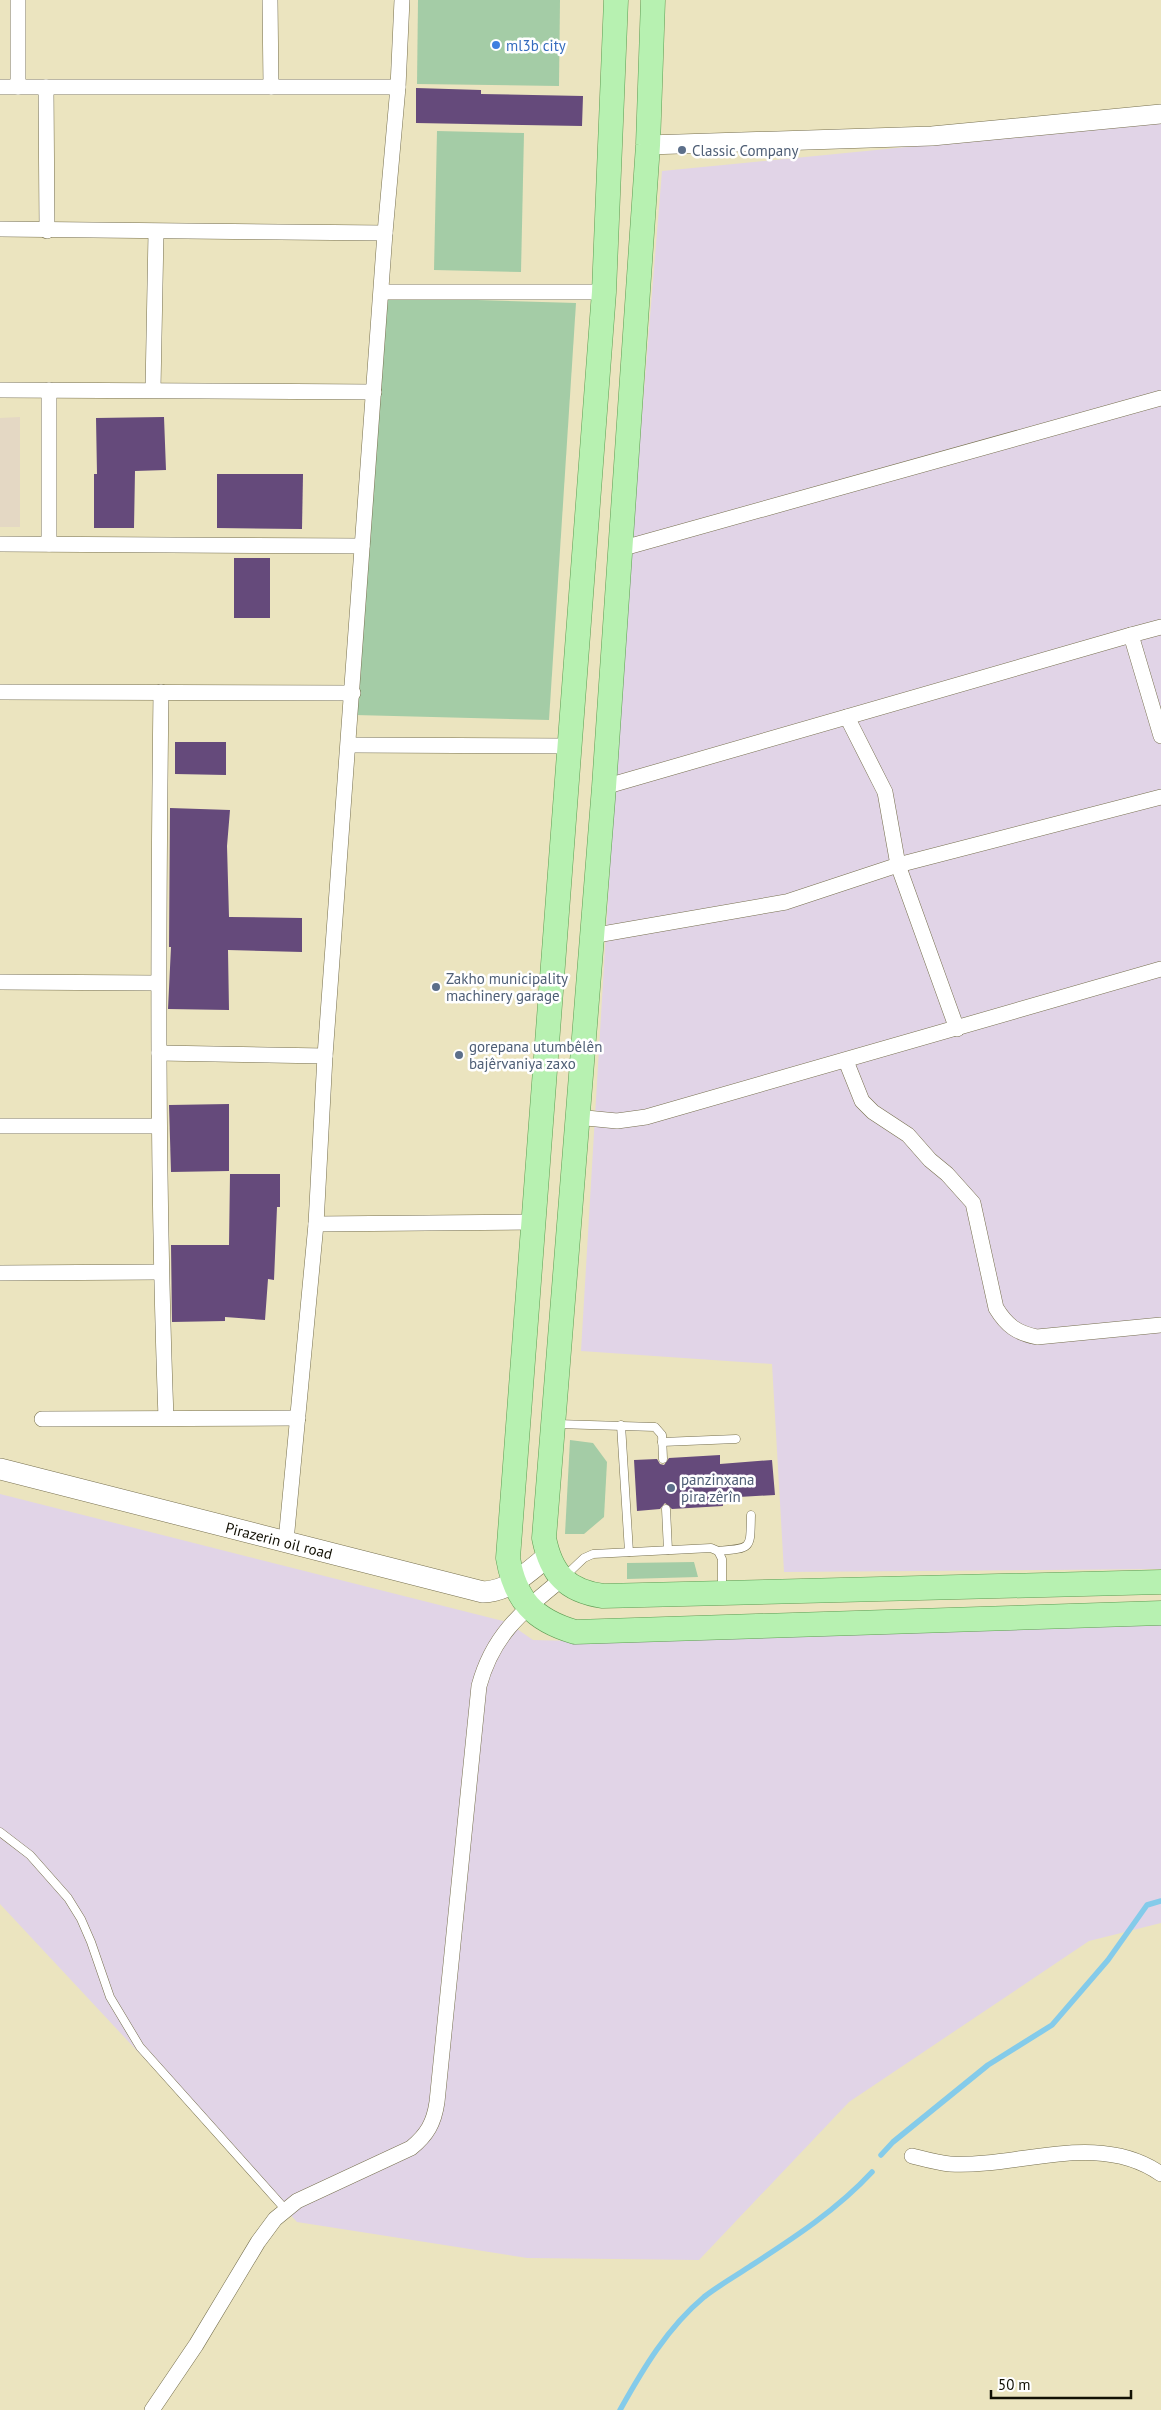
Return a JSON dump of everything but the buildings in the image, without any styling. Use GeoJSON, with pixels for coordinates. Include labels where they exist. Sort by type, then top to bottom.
{"type":"FeatureCollection","features":[{"type":"Feature","properties":{"kind":"main road"},"geometry":{"type":"LineString","coordinates":[[616,0],[604,292],[508,1558],[514,1584],[528,1607],[558,1627],[575,1632],[1161,1612]]}},
{"type":"Feature","properties":{"kind":"main road"},"geometry":{"type":"LineString","coordinates":[[652,0],[648,145],[604,787],[576,1117],[544,1538],[548,1556],[562,1579],[574,1588],[588,1594],[603,1596],[1161,1582]]}},
{"type":"Feature","properties":{"kind":"main road","name":"Pirazerin oil road"},"geometry":{"type":"LineString","coordinates":[[0,1470],[483,1592],[491,1592],[514,1584],[548,1556]]}},
{"type":"Feature","properties":{"kind":"street"},"geometry":{"type":"LineString","coordinates":[[18,0],[18,87]]}},
{"type":"Feature","properties":{"kind":"street"},"geometry":{"type":"LineString","coordinates":[[270,0],[271,88]]}},
{"type":"Feature","properties":{"kind":"street"},"geometry":{"type":"LineString","coordinates":[[286,1541],[316,1224],[325,1056],[350,745],[362,546],[385,234],[398,87],[402,0]]}},
{"type":"Feature","properties":{"kind":"street"},"geometry":{"type":"LineString","coordinates":[[0,87],[398,87]]}},
{"type":"Feature","properties":{"kind":"street"},"geometry":{"type":"LineString","coordinates":[[46,87],[46,230]]}},
{"type":"Feature","properties":{"kind":"street"},"geometry":{"type":"LineString","coordinates":[[648,145],[932,136],[1161,114]]}},
{"type":"Feature","properties":{"kind":"street"},"geometry":{"type":"LineString","coordinates":[[0,230],[385,234]]}},
{"type":"Feature","properties":{"kind":"street"},"geometry":{"type":"LineString","coordinates":[[153,389],[156,233]]}},
{"type":"Feature","properties":{"kind":"street"},"geometry":{"type":"LineString","coordinates":[[382,292],[604,292]]}},
{"type":"Feature","properties":{"kind":"street"},"geometry":{"type":"LineString","coordinates":[[0,390],[153,389],[374,392]]}},
{"type":"Feature","properties":{"kind":"street"},"geometry":{"type":"LineString","coordinates":[[49,390],[49,544]]}},
{"type":"Feature","properties":{"kind":"street"},"geometry":{"type":"LineString","coordinates":[[620,549],[1161,398]]}},
{"type":"Feature","properties":{"kind":"street"},"geometry":{"type":"LineString","coordinates":[[0,544],[362,546]]}},
{"type":"Feature","properties":{"kind":"street"},"geometry":{"type":"LineString","coordinates":[[604,787],[1161,626]]}},
{"type":"Feature","properties":{"kind":"street"},"geometry":{"type":"LineString","coordinates":[[1131,636],[1161,736]]}},
{"type":"Feature","properties":{"kind":"street"},"geometry":{"type":"LineString","coordinates":[[0,692],[353,693]]}},
{"type":"Feature","properties":{"kind":"street"},"geometry":{"type":"LineString","coordinates":[[161,692],[157,983],[160,1272],[166,1418]]}},
{"type":"Feature","properties":{"kind":"street"},"geometry":{"type":"LineString","coordinates":[[847,717],[885,792],[898,865],[958,1029]]}},
{"type":"Feature","properties":{"kind":"street"},"geometry":{"type":"LineString","coordinates":[[350,745],[569,746]]}},
{"type":"Feature","properties":{"kind":"street"},"geometry":{"type":"LineString","coordinates":[[591,936],[786,902],[898,865],[1161,797]]}},
{"type":"Feature","properties":{"kind":"street"},"geometry":{"type":"LineString","coordinates":[[576,1117],[617,1121],[646,1118],[1161,969]]}},
{"type":"Feature","properties":{"kind":"street"},"geometry":{"type":"LineString","coordinates":[[0,982],[157,983]]}},
{"type":"Feature","properties":{"kind":"street"},"geometry":{"type":"LineString","coordinates":[[159,1053],[325,1056]]}},
{"type":"Feature","properties":{"kind":"street"},"geometry":{"type":"LineString","coordinates":[[846,1061],[862,1101],[873,1112],[908,1135],[930,1160],[948,1174],[973,1203],[996,1308],[1005,1323],[1020,1333],[1037,1337],[1161,1325]]}},
{"type":"Feature","properties":{"kind":"street"},"geometry":{"type":"LineString","coordinates":[[0,1126],[159,1126]]}},
{"type":"Feature","properties":{"kind":"street"},"geometry":{"type":"LineString","coordinates":[[316,1224],[534,1222]]}},
{"type":"Feature","properties":{"kind":"street"},"geometry":{"type":"LineString","coordinates":[[0,1273],[160,1272]]}},
{"type":"Feature","properties":{"kind":"street"},"geometry":{"type":"LineString","coordinates":[[42,1420],[298,1418]]}},
{"type":"Feature","properties":{"kind":"street"},"geometry":{"type":"LineString","coordinates":[[152,2410],[196,2345],[258,2242],[275,2219],[297,2201],[411,2148],[422,2140],[432,2122],[438,2092],[479,1686],[485,1665],[494,1645],[528,1607],[562,1579]]}},
{"type":"Feature","properties":{"kind":"street"},"geometry":{"type":"LineString","coordinates":[[912,2156],[949,2164],[994,2162],[1063,2153],[1106,2154],[1133,2160],[1161,2174]]}},
{"type":"Feature","properties":{"kind":"lane"},"geometry":{"type":"LineString","coordinates":[[553,1424],[655,1427],[660,1431],[663,1459]]}},
{"type":"Feature","properties":{"kind":"lane"},"geometry":{"type":"LineString","coordinates":[[621,1425],[629,1552]]}},
{"type":"Feature","properties":{"kind":"lane"},"geometry":{"type":"LineString","coordinates":[[662,1442],[736,1439]]}},
{"type":"Feature","properties":{"kind":"lane"},"geometry":{"type":"LineString","coordinates":[[666,1509],[668,1550]]}},
{"type":"Feature","properties":{"kind":"lane"},"geometry":{"type":"LineString","coordinates":[[562,1579],[588,1556],[711,1548],[718,1551],[742,1549],[750,1543],[751,1515]]}},
{"type":"Feature","properties":{"kind":"lane"},"geometry":{"type":"LineString","coordinates":[[718,1551],[722,1560],[722,1593]]}},
{"type":"Feature","properties":{"kind":"lane"},"geometry":{"type":"LineString","coordinates":[[0,1832],[30,1856],[68,1898],[81,1919],[110,1997],[140,2046],[285,2209]]}},
{"type":"Feature","properties":{"kind":"shaded area"},"geometry":{"type":"Polygon","coordinates":[[[1161,122],[1161,1569],[784,1572],[772,1364],[581,1351],[623,646],[662,171],[1161,122]]]}},
{"type":"Feature","properties":{"kind":"shaded area"},"geometry":{"type":"Polygon","coordinates":[[[20,417],[20,527],[0,527],[0,418],[20,417]]]}},
{"type":"Feature","properties":{"kind":"shaded area"},"geometry":{"type":"Polygon","coordinates":[[[0,1494],[507,1622],[533,1640],[615,1642],[1161,1621],[1161,1923],[1089,1941],[849,2102],[699,2260],[527,2258],[297,2222],[0,1904],[0,1494]]]}},
{"type":"Feature","properties":{"kind":"green space"},"geometry":{"type":"Polygon","coordinates":[[[418,0],[560,0],[559,86],[417,84],[418,0]]]}},
{"type":"Feature","properties":{"kind":"green space"},"geometry":{"type":"Polygon","coordinates":[[[437,131],[524,133],[521,272],[434,270],[437,131]]]}},
{"type":"Feature","properties":{"kind":"green space"},"geometry":{"type":"Polygon","coordinates":[[[380,297],[576,303],[549,720],[355,715],[380,297]]]}},
{"type":"Feature","properties":{"kind":"green space"},"geometry":{"type":"Polygon","coordinates":[[[570,1440],[593,1443],[607,1462],[604,1517],[584,1534],[565,1534],[570,1440]]]}},
{"type":"Feature","properties":{"kind":"green space"},"geometry":{"type":"Polygon","coordinates":[[[694,1562],[698,1577],[627,1579],[627,1563],[694,1562]]]}},
{"type":"Feature","properties":{"kind":"waterway"},"geometry":{"type":"LineString","coordinates":[[881,2155],[893,2142],[988,2065],[1052,2025],[1108,1960],[1147,1905],[1161,1901]]}},
{"type":"Feature","properties":{"kind":"waterway"},"geometry":{"type":"LineString","coordinates":[[620,2410],[657,2350],[678,2322],[691,2309],[715,2289],[814,2223],[844,2199],[872,2172]]}},
{"type":"Feature","properties":{"kind":"place","name":"ml3b city"},"geometry":{"type":"Point","coordinates":[496,45]}},
{"type":"Feature","properties":{"kind":"place","name":"Classic Company"},"geometry":{"type":"Point","coordinates":[682,150]}},
{"type":"Feature","properties":{"kind":"place","name":"Zakho municipality machinery garage"},"geometry":{"type":"Point","coordinates":[436,987]}},
{"type":"Feature","properties":{"kind":"place","name":"gorepana utumbêlên bajêrvaniya zaxo"},"geometry":{"type":"Point","coordinates":[459,1055]}},
{"type":"Feature","properties":{"kind":"place","name":"panzinxana pira zêrîn"},"geometry":{"type":"Point","coordinates":[671,1488]}}]}
